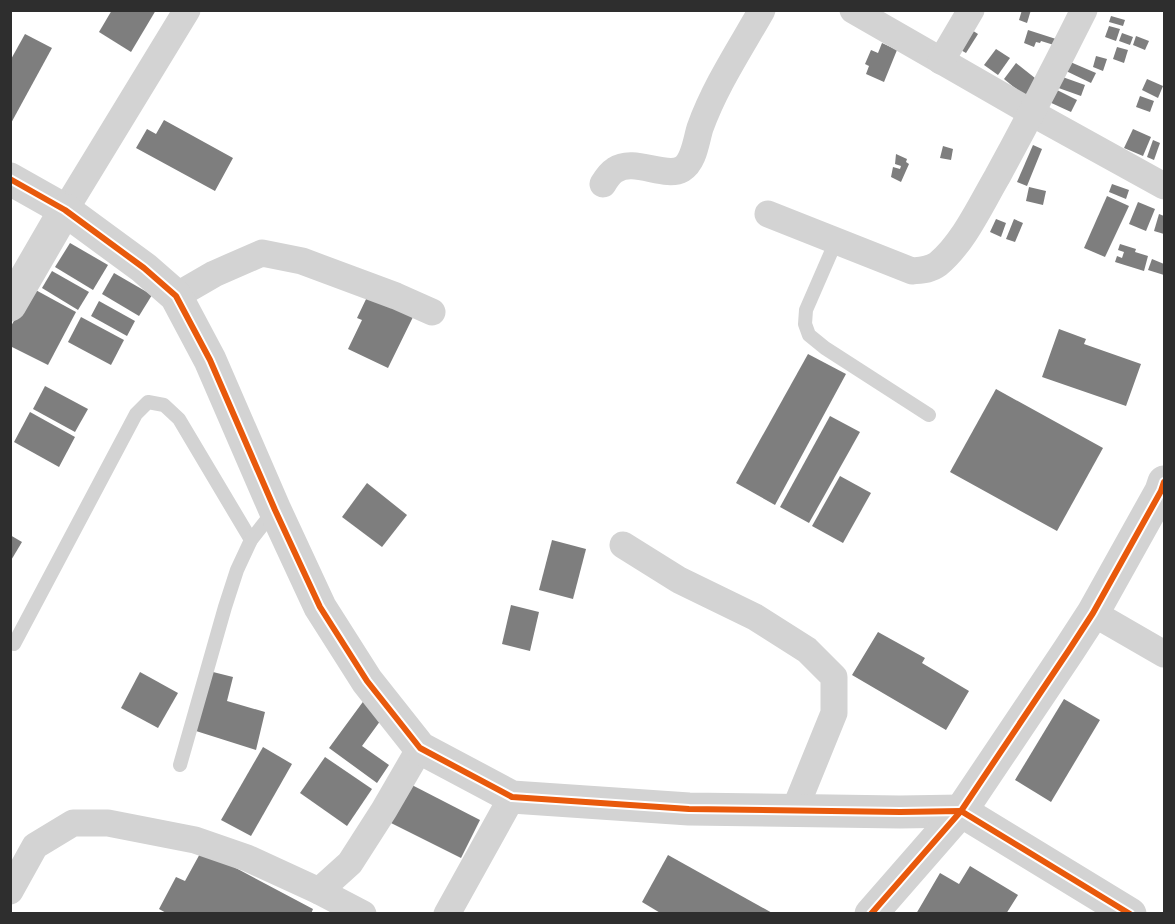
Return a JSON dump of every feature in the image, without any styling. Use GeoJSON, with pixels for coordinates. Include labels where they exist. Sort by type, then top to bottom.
{"type":"FeatureCollection","features":[{"type":"Feature","properties":{"kind":"street"},"geometry":{"type":"LineString","coordinates":[[10,305],[187,10]]}},
{"type":"Feature","properties":{"kind":"street"},"geometry":{"type":"LineString","coordinates":[[603,184],[615,170],[629,165],[675,172],[684,168],[690,161],[700,128],[716,91],[762,10]]}},
{"type":"Feature","properties":{"kind":"street"},"geometry":{"type":"LineString","coordinates":[[853,10],[1164,186]]}},
{"type":"Feature","properties":{"kind":"street"},"geometry":{"type":"LineString","coordinates":[[941,61],[971,10]]}},
{"type":"Feature","properties":{"kind":"street"},"geometry":{"type":"LineString","coordinates":[[768,214],[912,271],[928,270],[956,244],[976,214],[1032,113],[1084,10]]}},
{"type":"Feature","properties":{"kind":"street"},"geometry":{"type":"LineString","coordinates":[[10,179],[65,210],[144,268],[176,296],[210,360],[320,607],[367,681],[420,748],[512,797],[689,809],[961,811],[1130,914]]}},
{"type":"Feature","properties":{"kind":"street"},"geometry":{"type":"LineString","coordinates":[[176,296],[214,274],[262,253],[302,261],[432,312]]}},
{"type":"Feature","properties":{"kind":"street"},"geometry":{"type":"LineString","coordinates":[[871,914],[961,811],[1093,613],[1164,482]]}},
{"type":"Feature","properties":{"kind":"street"},"geometry":{"type":"LineString","coordinates":[[623,545],[680,580],[755,617],[807,650],[834,677],[834,714],[795,809]]}},
{"type":"Feature","properties":{"kind":"street"},"geometry":{"type":"LineString","coordinates":[[1093,613],[1164,654]]}},
{"type":"Feature","properties":{"kind":"street"},"geometry":{"type":"LineString","coordinates":[[319,891],[350,863],[420,748]]}},
{"type":"Feature","properties":{"kind":"street"},"geometry":{"type":"LineString","coordinates":[[447,914],[512,797]]}},
{"type":"Feature","properties":{"kind":"street"},"geometry":{"type":"LineString","coordinates":[[10,891],[35,846],[73,823],[108,823],[195,840],[247,858],[363,914]]}},
{"type":"Feature","properties":{"kind":"lane"},"geometry":{"type":"LineString","coordinates":[[836,241],[806,310],[805,324],[809,335],[825,348],[929,415]]}},
{"type":"Feature","properties":{"kind":"lane"},"geometry":{"type":"LineString","coordinates":[[14,644],[136,414],[148,402],[164,405],[179,419],[251,540]]}},
{"type":"Feature","properties":{"kind":"lane"},"geometry":{"type":"LineString","coordinates":[[180,765],[237,570],[251,540],[275,510]]}},
{"type":"Feature","properties":{"kind":"building"},"geometry":{"type":"Polygon","coordinates":[[[112,10],[156,10],[131,52],[99,32],[112,10]]]}},
{"type":"Feature","properties":{"kind":"building"},"geometry":{"type":"Polygon","coordinates":[[[1022,10],[1031,10],[1027,23],[1019,20],[1022,10]]]}},
{"type":"Feature","properties":{"kind":"building"},"geometry":{"type":"Polygon","coordinates":[[[1111,16],[1125,20],[1123,26],[1109,22],[1111,16]]]}},
{"type":"Feature","properties":{"kind":"building"},"geometry":{"type":"Polygon","coordinates":[[[964,25],[978,34],[966,53],[952,45],[964,25]]]}},
{"type":"Feature","properties":{"kind":"building"},"geometry":{"type":"Polygon","coordinates":[[[1109,26],[1120,29],[1116,41],[1105,37],[1109,26]]]}},
{"type":"Feature","properties":{"kind":"building"},"geometry":{"type":"Polygon","coordinates":[[[1028,30],[1056,39],[1054,45],[1041,41],[1036,42],[1034,47],[1024,43],[1028,30]]]}},
{"type":"Feature","properties":{"kind":"building"},"geometry":{"type":"Polygon","coordinates":[[[1122,33],[1133,37],[1130,45],[1119,41],[1122,33]]]}},
{"type":"Feature","properties":{"kind":"building"},"geometry":{"type":"Polygon","coordinates":[[[25,34],[52,48],[10,125],[10,61],[25,34]]]}},
{"type":"Feature","properties":{"kind":"building"},"geometry":{"type":"Polygon","coordinates":[[[1136,36],[1149,41],[1145,50],[1133,45],[1136,36]]]}},
{"type":"Feature","properties":{"kind":"building"},"geometry":{"type":"Polygon","coordinates":[[[882,43],[897,50],[884,82],[866,74],[869,66],[865,64],[871,50],[878,53],[882,43]]]}},
{"type":"Feature","properties":{"kind":"building"},"geometry":{"type":"Polygon","coordinates":[[[1117,47],[1128,50],[1124,63],[1113,59],[1117,47]]]}},
{"type":"Feature","properties":{"kind":"building"},"geometry":{"type":"Polygon","coordinates":[[[996,49],[1010,58],[998,75],[984,65],[996,49]]]}},
{"type":"Feature","properties":{"kind":"building"},"geometry":{"type":"Polygon","coordinates":[[[1096,56],[1107,59],[1103,71],[1093,67],[1096,56]]]}},
{"type":"Feature","properties":{"kind":"building"},"geometry":{"type":"Polygon","coordinates":[[[1068,61],[1096,73],[1091,83],[1064,70],[1068,61]]]}},
{"type":"Feature","properties":{"kind":"building"},"geometry":{"type":"Polygon","coordinates":[[[1016,63],[1040,82],[1027,98],[1004,79],[1016,63]]]}},
{"type":"Feature","properties":{"kind":"building"},"geometry":{"type":"Polygon","coordinates":[[[1057,75],[1085,85],[1081,96],[1053,86],[1057,75]]]}},
{"type":"Feature","properties":{"kind":"building"},"geometry":{"type":"Polygon","coordinates":[[[1147,79],[1163,86],[1158,98],[1142,90],[1147,79]]]}},
{"type":"Feature","properties":{"kind":"building"},"geometry":{"type":"Polygon","coordinates":[[[1053,88],[1077,100],[1071,112],[1047,101],[1053,88]]]}},
{"type":"Feature","properties":{"kind":"building"},"geometry":{"type":"Polygon","coordinates":[[[1140,96],[1154,101],[1150,112],[1136,107],[1140,96]]]}},
{"type":"Feature","properties":{"kind":"building"},"geometry":{"type":"Polygon","coordinates":[[[164,120],[233,158],[215,191],[136,148],[147,129],[156,134],[164,120]]]}},
{"type":"Feature","properties":{"kind":"building"},"geometry":{"type":"Polygon","coordinates":[[[1133,129],[1151,137],[1143,156],[1124,148],[1133,129]]]}},
{"type":"Feature","properties":{"kind":"building"},"geometry":{"type":"Polygon","coordinates":[[[1153,140],[1160,143],[1154,160],[1147,157],[1153,140]]]}},
{"type":"Feature","properties":{"kind":"building"},"geometry":{"type":"Polygon","coordinates":[[[1033,145],[1042,149],[1027,186],[1017,182],[1033,145]]]}},
{"type":"Feature","properties":{"kind":"building"},"geometry":{"type":"Polygon","coordinates":[[[943,146],[953,149],[951,160],[940,158],[943,146]]]}},
{"type":"Feature","properties":{"kind":"building"},"geometry":{"type":"Polygon","coordinates":[[[896,154],[907,159],[906,162],[909,164],[901,182],[891,177],[893,167],[900,169],[901,166],[895,164],[896,154]]]}},
{"type":"Feature","properties":{"kind":"building"},"geometry":{"type":"Polygon","coordinates":[[[1112,184],[1129,190],[1126,199],[1109,192],[1112,184]]]}},
{"type":"Feature","properties":{"kind":"building"},"geometry":{"type":"Polygon","coordinates":[[[1029,187],[1046,191],[1043,205],[1026,201],[1029,187]]]}},
{"type":"Feature","properties":{"kind":"building"},"geometry":{"type":"Polygon","coordinates":[[[1107,196],[1129,206],[1105,257],[1084,248],[1107,196]]]}},
{"type":"Feature","properties":{"kind":"building"},"geometry":{"type":"Polygon","coordinates":[[[1138,202],[1155,209],[1146,231],[1129,224],[1138,202]]]}},
{"type":"Feature","properties":{"kind":"building"},"geometry":{"type":"Polygon","coordinates":[[[1159,214],[1164,216],[1164,234],[1154,231],[1159,214]]]}},
{"type":"Feature","properties":{"kind":"building"},"geometry":{"type":"Polygon","coordinates":[[[996,219],[1006,223],[1001,237],[990,232],[996,219]]]}},
{"type":"Feature","properties":{"kind":"building"},"geometry":{"type":"Polygon","coordinates":[[[1014,219],[1023,223],[1015,242],[1006,239],[1014,219]]]}},
{"type":"Feature","properties":{"kind":"building"},"geometry":{"type":"Polygon","coordinates":[[[70,243],[108,265],[93,290],[55,267],[70,243]]]}},
{"type":"Feature","properties":{"kind":"building"},"geometry":{"type":"Polygon","coordinates":[[[1120,244],[1148,256],[1144,271],[1115,262],[1117,256],[1122,258],[1124,252],[1118,250],[1120,244]]]}},
{"type":"Feature","properties":{"kind":"building"},"geometry":{"type":"Polygon","coordinates":[[[1152,259],[1164,264],[1164,275],[1148,270],[1152,259]]]}},
{"type":"Feature","properties":{"kind":"building"},"geometry":{"type":"Polygon","coordinates":[[[52,271],[89,292],[78,310],[42,288],[52,271]]]}},
{"type":"Feature","properties":{"kind":"building"},"geometry":{"type":"Polygon","coordinates":[[[114,273],[152,295],[139,316],[102,294],[114,273]]]}},
{"type":"Feature","properties":{"kind":"building"},"geometry":{"type":"Polygon","coordinates":[[[32,288],[76,312],[48,365],[10,346],[10,328],[32,288]]]}},
{"type":"Feature","properties":{"kind":"building"},"geometry":{"type":"Polygon","coordinates":[[[368,295],[413,317],[388,368],[348,349],[362,320],[357,318],[368,295]]]}},
{"type":"Feature","properties":{"kind":"building"},"geometry":{"type":"Polygon","coordinates":[[[99,301],[135,321],[127,336],[91,316],[99,301]]]}},
{"type":"Feature","properties":{"kind":"building"},"geometry":{"type":"Polygon","coordinates":[[[81,317],[124,340],[111,365],[68,342],[81,317]]]}},
{"type":"Feature","properties":{"kind":"building"},"geometry":{"type":"Polygon","coordinates":[[[1059,329],[1086,339],[1084,344],[1141,364],[1126,406],[1042,377],[1059,329]]]}},
{"type":"Feature","properties":{"kind":"building"},"geometry":{"type":"Polygon","coordinates":[[[808,354],[846,374],[775,505],[736,483],[808,354]]]}},
{"type":"Feature","properties":{"kind":"building"},"geometry":{"type":"Polygon","coordinates":[[[45,386],[88,409],[75,432],[33,409],[45,386]]]}},
{"type":"Feature","properties":{"kind":"building"},"geometry":{"type":"Polygon","coordinates":[[[996,389],[1103,448],[1057,531],[950,472],[996,389]]]}},
{"type":"Feature","properties":{"kind":"building"},"geometry":{"type":"Polygon","coordinates":[[[30,412],[75,437],[59,467],[14,442],[30,412]]]}},
{"type":"Feature","properties":{"kind":"building"},"geometry":{"type":"Polygon","coordinates":[[[830,416],[860,432],[809,523],[780,507],[830,416]]]}},
{"type":"Feature","properties":{"kind":"building"},"geometry":{"type":"Polygon","coordinates":[[[840,476],[871,493],[843,543],[812,526],[840,476]]]}},
{"type":"Feature","properties":{"kind":"building"},"geometry":{"type":"Polygon","coordinates":[[[367,483],[407,515],[382,547],[342,517],[367,483]]]}},
{"type":"Feature","properties":{"kind":"building"},"geometry":{"type":"Polygon","coordinates":[[[10,535],[22,542],[10,562],[10,535]]]}},
{"type":"Feature","properties":{"kind":"building"},"geometry":{"type":"Polygon","coordinates":[[[552,540],[586,549],[573,599],[539,590],[552,540]]]}},
{"type":"Feature","properties":{"kind":"building"},"geometry":{"type":"Polygon","coordinates":[[[511,605],[539,612],[530,651],[502,644],[511,605]]]}},
{"type":"Feature","properties":{"kind":"building"},"geometry":{"type":"Polygon","coordinates":[[[878,632],[925,658],[922,663],[969,691],[946,730],[852,675],[878,632]]]}},
{"type":"Feature","properties":{"kind":"building"},"geometry":{"type":"Polygon","coordinates":[[[140,672],[178,693],[158,728],[121,708],[140,672]]]}},
{"type":"Feature","properties":{"kind":"building"},"geometry":{"type":"Polygon","coordinates":[[[213,672],[233,677],[227,701],[265,712],[256,750],[196,731],[213,672]]]}},
{"type":"Feature","properties":{"kind":"building"},"geometry":{"type":"Polygon","coordinates":[[[365,699],[386,713],[362,746],[389,765],[377,783],[329,748],[365,699]]]}},
{"type":"Feature","properties":{"kind":"building"},"geometry":{"type":"Polygon","coordinates":[[[1064,699],[1100,720],[1051,802],[1015,780],[1064,699]]]}},
{"type":"Feature","properties":{"kind":"building"},"geometry":{"type":"Polygon","coordinates":[[[263,747],[292,764],[251,836],[221,820],[263,747]]]}},
{"type":"Feature","properties":{"kind":"building"},"geometry":{"type":"Polygon","coordinates":[[[325,757],[372,789],[347,826],[300,793],[325,757]]]}},
{"type":"Feature","properties":{"kind":"building"},"geometry":{"type":"Polygon","coordinates":[[[410,784],[480,820],[461,858],[391,823],[410,784]]]}},
{"type":"Feature","properties":{"kind":"building"},"geometry":{"type":"Polygon","coordinates":[[[202,850],[313,909],[311,914],[168,914],[159,909],[176,877],[185,881],[202,850]]]}},
{"type":"Feature","properties":{"kind":"building"},"geometry":{"type":"Polygon","coordinates":[[[668,855],[774,914],[662,914],[642,902],[668,855]]]}},
{"type":"Feature","properties":{"kind":"building"},"geometry":{"type":"Polygon","coordinates":[[[970,866],[1018,895],[1006,914],[916,914],[940,873],[959,884],[970,866]]]}},
{"type":"Feature","properties":{"kind":"cycle path"},"geometry":{"type":"LineString","coordinates":[[10,179],[65,210],[144,268],[176,296],[210,360],[320,607],[367,681],[420,748],[512,797],[689,809],[961,811],[1130,914]]}},
{"type":"Feature","properties":{"kind":"cycle path"},"geometry":{"type":"LineString","coordinates":[[871,914],[961,811],[1093,613],[1164,482]]}}]}
